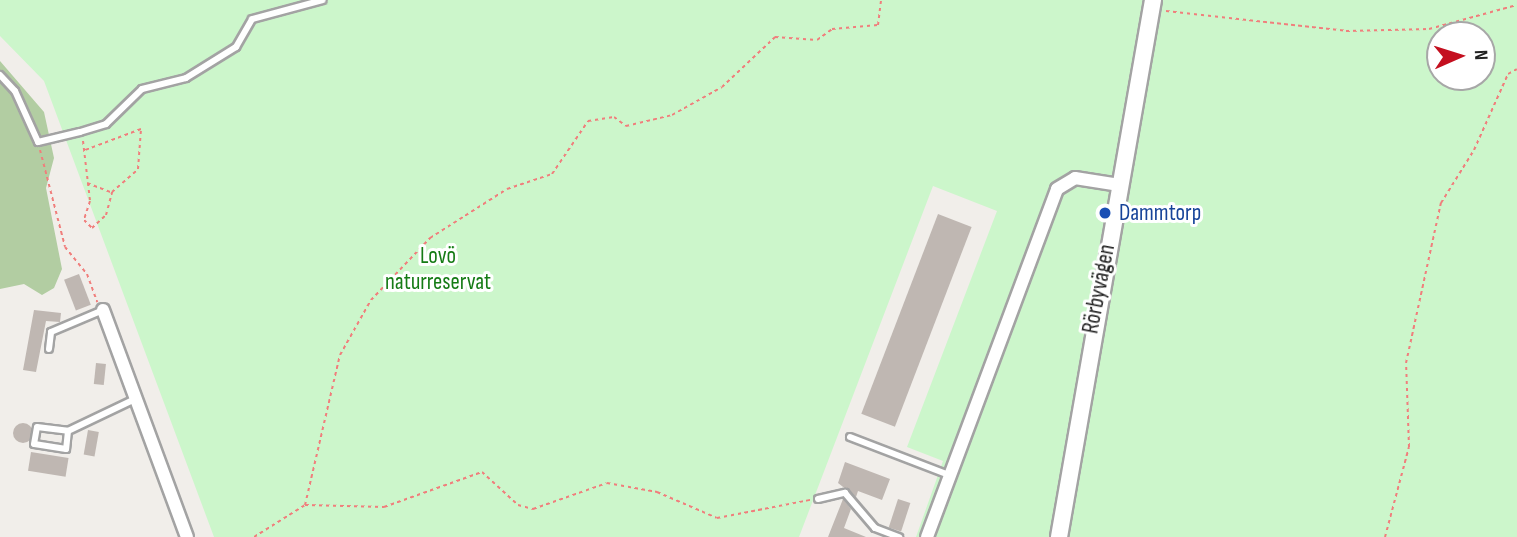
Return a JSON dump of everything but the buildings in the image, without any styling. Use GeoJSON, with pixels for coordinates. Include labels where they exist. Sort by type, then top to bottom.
{"type":"FeatureCollection","features":[{"type":"Feature","properties":{"kind":"street","name":"Rörbyvägen"},"geometry":{"type":"LineString","coordinates":[[1059,537],[1152,5]]}},
{"type":"Feature","properties":{"kind":"street"},"geometry":{"type":"LineString","coordinates":[[927,537],[1057,189],[1075,178],[1119,185]]}},
{"type":"Feature","properties":{"kind":"street"},"geometry":{"type":"LineString","coordinates":[[103,310],[133,400],[187,537]]}},
{"type":"Feature","properties":{"kind":"lane"},"geometry":{"type":"LineString","coordinates":[[0,75],[15,91],[38,142],[106,124],[142,89],[186,78],[236,47],[252,19],[323,0]]}},
{"type":"Feature","properties":{"kind":"lane"},"geometry":{"type":"LineString","coordinates":[[49,349],[51,332],[103,310]]}},
{"type":"Feature","properties":{"kind":"lane"},"geometry":{"type":"LineString","coordinates":[[68,431],[66,449],[34,444],[37,427],[68,431],[133,400]]}},
{"type":"Feature","properties":{"kind":"lane"},"geometry":{"type":"LineString","coordinates":[[850,437],[948,475]]}},
{"type":"Feature","properties":{"kind":"lane"},"geometry":{"type":"LineString","coordinates":[[818,499],[845,494],[875,527],[899,537]]}},
{"type":"Feature","properties":{"kind":"path"},"geometry":{"type":"LineString","coordinates":[[305,505],[340,355],[371,300],[430,238],[507,189],[552,174],[588,121],[614,117],[626,126],[672,115],[722,87],[775,37],[817,40],[832,29],[878,24],[881,0]]}},
{"type":"Feature","properties":{"kind":"path"},"geometry":{"type":"LineString","coordinates":[[1152,5],[1346,32],[1429,29],[1517,5]]}},
{"type":"Feature","properties":{"kind":"path"},"geometry":{"type":"LineString","coordinates":[[1385,537],[1409,447],[1406,363],[1441,203],[1474,150],[1508,74],[1517,69]]}},
{"type":"Feature","properties":{"kind":"path"},"geometry":{"type":"LineString","coordinates":[[80,132],[85,150],[87,228],[106,215],[112,192],[138,169],[141,129],[85,150]]}},
{"type":"Feature","properties":{"kind":"path"},"geometry":{"type":"LineString","coordinates":[[38,142],[65,247],[103,310]]}},
{"type":"Feature","properties":{"kind":"path"},"geometry":{"type":"LineString","coordinates":[[85,182],[112,192]]}},
{"type":"Feature","properties":{"kind":"path"},"geometry":{"type":"LineString","coordinates":[[254,537],[305,505],[384,507],[482,472],[518,505],[533,509],[607,483],[657,492],[717,517],[818,499]]}},
{"type":"Feature","properties":{"kind":"green space","name":"Lovö naturreservat"},"geometry":{"type":"Polygon","coordinates":[[[0,0],[1517,0],[1517,537],[916,537],[943,461],[907,447],[997,211],[933,186],[799,537],[214,537],[44,81],[0,36],[0,0]]]}},
{"type":"Feature","properties":{"kind":"green space"},"geometry":{"type":"Polygon","coordinates":[[[0,61],[44,112],[54,158],[46,188],[62,269],[54,288],[42,295],[24,284],[0,289],[0,61]]]}},
{"type":"Feature","properties":{"kind":"place","name":"Dammtorp"},"geometry":{"type":"Point","coordinates":[1105,213]}}]}
